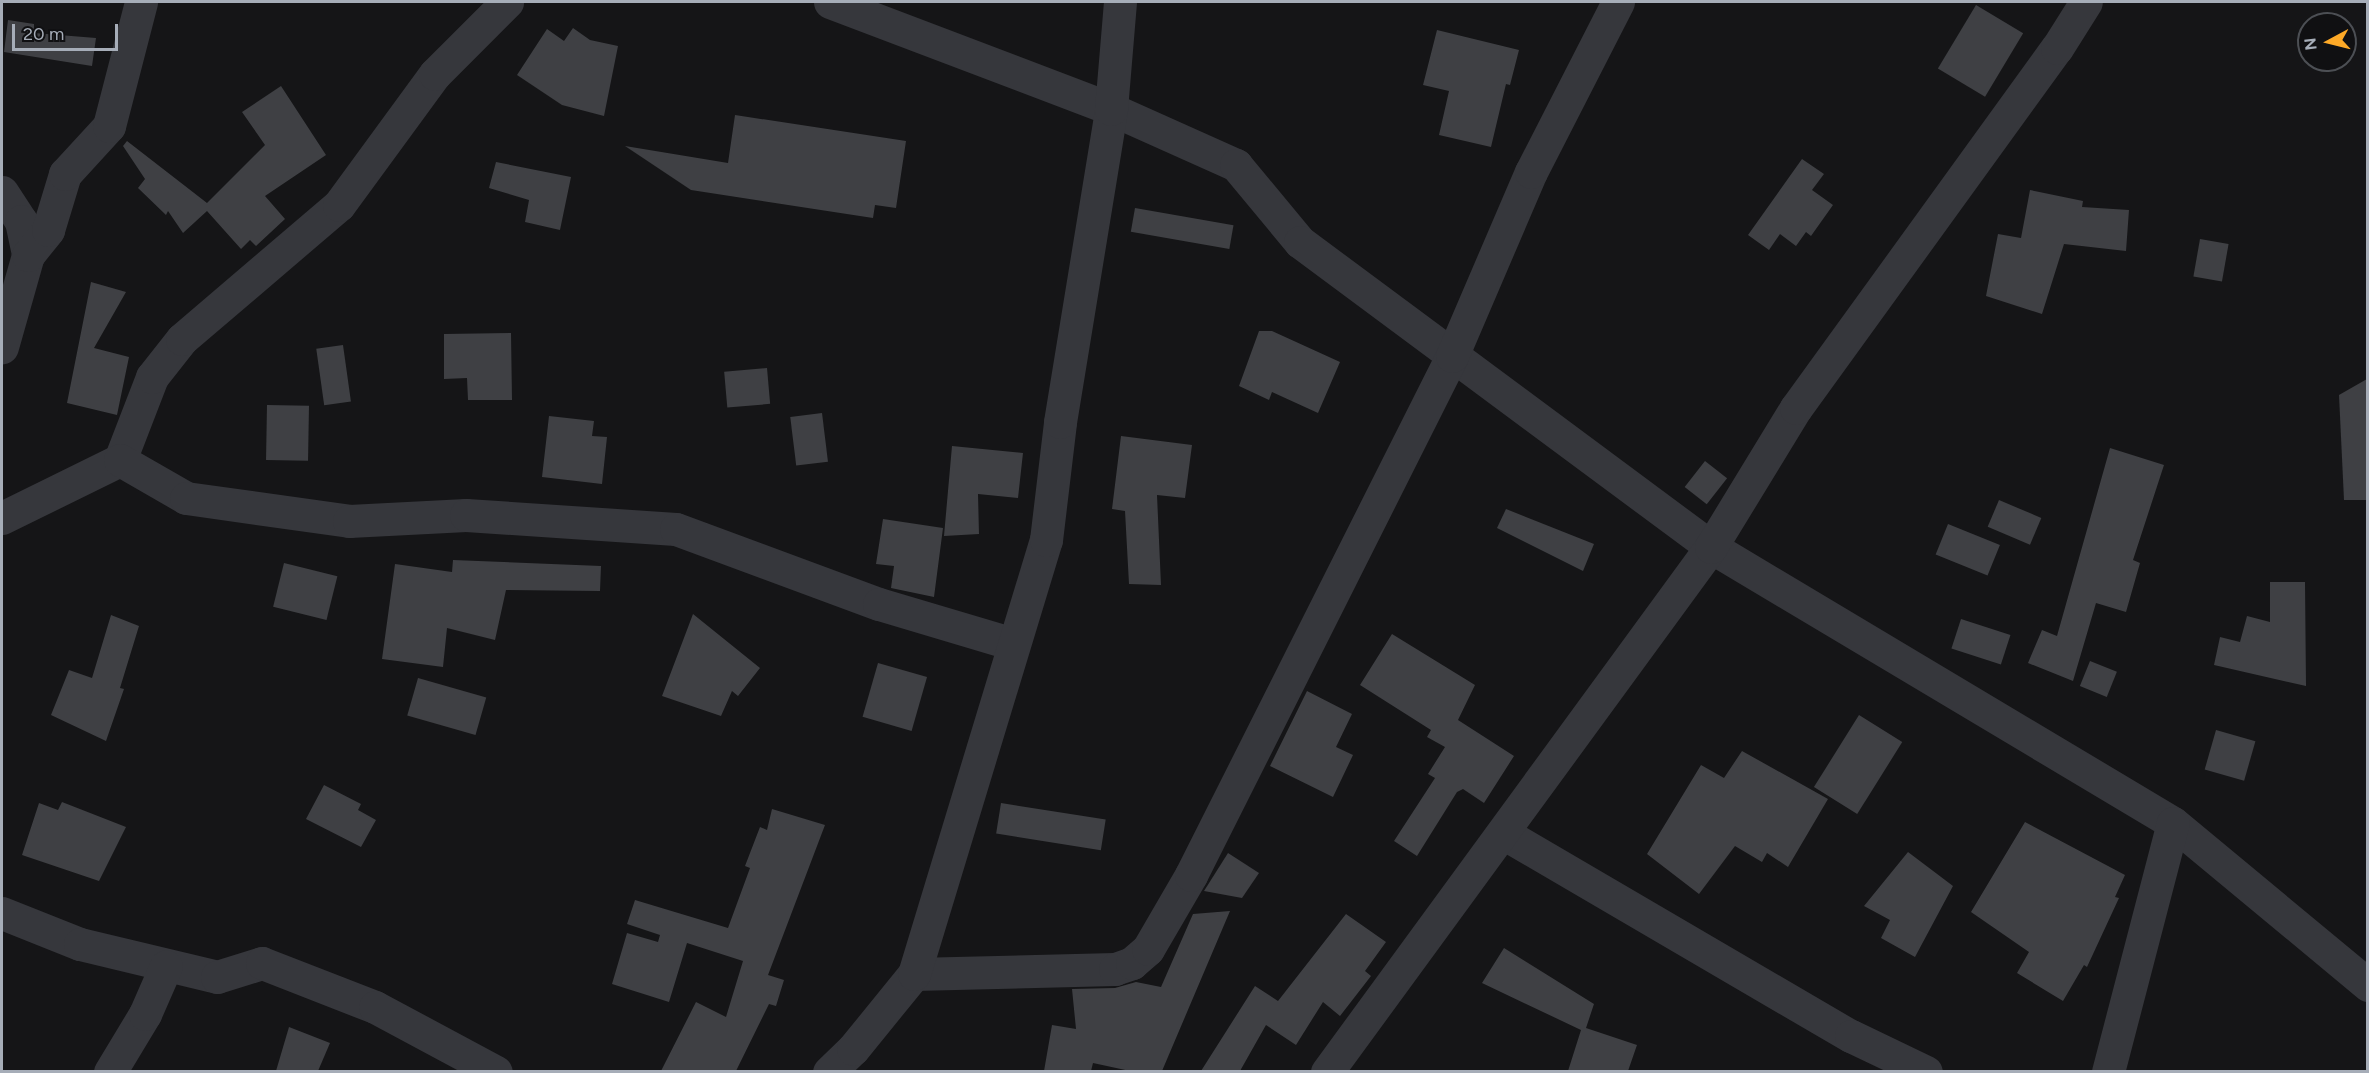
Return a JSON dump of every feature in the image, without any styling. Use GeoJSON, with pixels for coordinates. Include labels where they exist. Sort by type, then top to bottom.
{"type":"FeatureCollection","features":[{"type":"Feature","properties":{"kind":"street"},"geometry":{"type":"LineString","coordinates":[[2,347],[28,255],[48,230],[65,174],[109,126],[141,2]]}},
{"type":"Feature","properties":{"kind":"street"},"geometry":{"type":"LineString","coordinates":[[2,518],[120,460],[152,377],[182,339],[339,205],[435,74],[507,2]]}},
{"type":"Feature","properties":{"kind":"street"},"geometry":{"type":"LineString","coordinates":[[830,2],[1111,110],[1236,165],[1300,242],[1711,547],[2173,823],[2367,985]]}},
{"type":"Feature","properties":{"kind":"street"},"geometry":{"type":"LineString","coordinates":[[829,1071],[853,1049],[914,974],[1046,540],[1060,422],[1111,110],[1120,2]]}},
{"type":"Feature","properties":{"kind":"street"},"geometry":{"type":"LineString","coordinates":[[914,974],[1115,969],[1132,963],[1148,949],[1191,875],[1452,356],[1531,172],[1618,2]]}},
{"type":"Feature","properties":{"kind":"street"},"geometry":{"type":"LineString","coordinates":[[1327,1071],[1711,547],[1796,408],[2057,48],[2086,2]]}},
{"type":"Feature","properties":{"kind":"street"},"geometry":{"type":"LineString","coordinates":[[2,192],[21,221],[28,255]]}},
{"type":"Feature","properties":{"kind":"street"},"geometry":{"type":"LineString","coordinates":[[120,460],[186,498],[349,521],[466,516],[676,530],[879,604],[1014,644]]}},
{"type":"Feature","properties":{"kind":"street"},"geometry":{"type":"LineString","coordinates":[[2108,1071],[2173,823]]}},
{"type":"Feature","properties":{"kind":"street"},"geometry":{"type":"LineString","coordinates":[[1503,832],[1851,1036],[1926,1071]]}},
{"type":"Feature","properties":{"kind":"street"},"geometry":{"type":"LineString","coordinates":[[2,913],[80,944],[217,977],[262,963],[375,1007],[496,1071]]}},
{"type":"Feature","properties":{"kind":"street"},"geometry":{"type":"LineString","coordinates":[[110,1071],[145,1014],[166,966]]}},
{"type":"Feature","properties":{"kind":"building"},"geometry":{"type":"Polygon","coordinates":[[[1976,5],[2023,33],[1985,97],[1938,68],[1976,5]]]}},
{"type":"Feature","properties":{"kind":"building"},"geometry":{"type":"Polygon","coordinates":[[[8,20],[34,24],[34,33],[96,38],[92,66],[4,52],[8,20]]]}},
{"type":"Feature","properties":{"kind":"building"},"geometry":{"type":"Polygon","coordinates":[[[573,28],[590,40],[618,46],[604,116],[562,105],[517,75],[547,29],[564,41],[573,28]]]}},
{"type":"Feature","properties":{"kind":"building"},"geometry":{"type":"Polygon","coordinates":[[[1437,30],[1519,50],[1510,85],[1506,84],[1491,147],[1439,135],[1449,91],[1423,85],[1437,30]]]}},
{"type":"Feature","properties":{"kind":"building"},"geometry":{"type":"Polygon","coordinates":[[[281,86],[326,155],[265,196],[285,219],[256,246],[250,240],[241,249],[207,211],[183,233],[168,211],[166,215],[138,188],[145,179],[123,146],[127,141],[207,203],[265,145],[242,112],[281,86]]]}},
{"type":"Feature","properties":{"kind":"building"},"geometry":{"type":"Polygon","coordinates":[[[735,115],[906,141],[896,208],[875,205],[873,218],[691,190],[625,146],[728,163],[735,115]]]}},
{"type":"Feature","properties":{"kind":"building"},"geometry":{"type":"Polygon","coordinates":[[[1802,159],[1824,174],[1812,190],[1833,205],[1811,236],[1806,232],[1796,246],[1780,234],[1769,250],[1748,235],[1802,159]]]}},
{"type":"Feature","properties":{"kind":"building"},"geometry":{"type":"Polygon","coordinates":[[[496,162],[571,177],[560,230],[525,222],[529,200],[489,188],[496,162]]]}},
{"type":"Feature","properties":{"kind":"building"},"geometry":{"type":"Polygon","coordinates":[[[2030,190],[2083,201],[2082,207],[2129,210],[2126,251],[2064,244],[2042,314],[1986,296],[1998,234],[2021,238],[2030,190]]]}},
{"type":"Feature","properties":{"kind":"building"},"geometry":{"type":"Polygon","coordinates":[[[1135,208],[1233,225],[1229,249],[1131,232],[1135,208]]]}},
{"type":"Feature","properties":{"kind":"building"},"geometry":{"type":"Polygon","coordinates":[[[2200,239],[2229,244],[2222,281],[2193,276],[2200,239]]]}},
{"type":"Feature","properties":{"kind":"building"},"geometry":{"type":"Polygon","coordinates":[[[91,282],[126,292],[94,348],[129,357],[117,415],[67,403],[91,282]]]}},
{"type":"Feature","properties":{"kind":"building"},"geometry":{"type":"Polygon","coordinates":[[[1259,331],[1272,331],[1340,362],[1318,413],[1272,392],[1269,400],[1239,386],[1259,331]]]}},
{"type":"Feature","properties":{"kind":"building"},"geometry":{"type":"Polygon","coordinates":[[[511,333],[512,400],[468,400],[467,378],[444,379],[444,334],[511,333]]]}},
{"type":"Feature","properties":{"kind":"building"},"geometry":{"type":"Polygon","coordinates":[[[343,345],[351,401],[324,405],[316,349],[343,345]]]}},
{"type":"Feature","properties":{"kind":"building"},"geometry":{"type":"Polygon","coordinates":[[[767,368],[770,404],[727,408],[724,372],[767,368]]]}},
{"type":"Feature","properties":{"kind":"building"},"geometry":{"type":"Polygon","coordinates":[[[2367,379],[2367,500],[2344,500],[2339,395],[2367,379]]]}},
{"type":"Feature","properties":{"kind":"building"},"geometry":{"type":"Polygon","coordinates":[[[267,405],[309,406],[308,461],[266,460],[267,405]]]}},
{"type":"Feature","properties":{"kind":"building"},"geometry":{"type":"Polygon","coordinates":[[[822,413],[828,462],[796,466],[790,417],[822,413]]]}},
{"type":"Feature","properties":{"kind":"building"},"geometry":{"type":"Polygon","coordinates":[[[549,416],[594,421],[592,436],[607,437],[602,484],[542,477],[549,416]]]}},
{"type":"Feature","properties":{"kind":"building"},"geometry":{"type":"Polygon","coordinates":[[[1121,436],[1192,445],[1185,498],[1157,495],[1161,585],[1129,584],[1125,511],[1112,509],[1121,436]]]}},
{"type":"Feature","properties":{"kind":"building"},"geometry":{"type":"Polygon","coordinates":[[[952,446],[1023,453],[1018,498],[978,494],[979,534],[944,536],[952,446]]]}},
{"type":"Feature","properties":{"kind":"building"},"geometry":{"type":"Polygon","coordinates":[[[2110,448],[2164,465],[2133,560],[2140,563],[2126,612],[2096,603],[2073,681],[2028,663],[2042,630],[2057,636],[2110,448]]]}},
{"type":"Feature","properties":{"kind":"building"},"geometry":{"type":"Polygon","coordinates":[[[1705,461],[1727,478],[1707,504],[1685,487],[1705,461]]]}},
{"type":"Feature","properties":{"kind":"building"},"geometry":{"type":"Polygon","coordinates":[[[1999,500],[2041,518],[2030,545],[1988,527],[1999,500]]]}},
{"type":"Feature","properties":{"kind":"building"},"geometry":{"type":"Polygon","coordinates":[[[1506,509],[1594,544],[1583,571],[1497,528],[1506,509]]]}},
{"type":"Feature","properties":{"kind":"building"},"geometry":{"type":"Polygon","coordinates":[[[883,519],[943,528],[934,597],[891,588],[894,566],[876,564],[883,519]]]}},
{"type":"Feature","properties":{"kind":"building"},"geometry":{"type":"Polygon","coordinates":[[[1948,524],[2000,545],[1988,576],[1936,555],[1948,524]]]}},
{"type":"Feature","properties":{"kind":"building"},"geometry":{"type":"Polygon","coordinates":[[[453,560],[601,566],[600,591],[506,590],[495,640],[447,628],[443,667],[382,659],[395,564],[452,572],[453,560]]]}},
{"type":"Feature","properties":{"kind":"building"},"geometry":{"type":"Polygon","coordinates":[[[284,563],[337,576],[326,620],[273,607],[284,563]]]}},
{"type":"Feature","properties":{"kind":"building"},"geometry":{"type":"Polygon","coordinates":[[[2270,582],[2305,582],[2306,686],[2214,665],[2220,637],[2240,642],[2247,616],[2270,622],[2270,582]]]}},
{"type":"Feature","properties":{"kind":"building"},"geometry":{"type":"Polygon","coordinates":[[[693,614],[760,668],[738,696],[732,691],[721,716],[662,696],[693,614]]]}},
{"type":"Feature","properties":{"kind":"building"},"geometry":{"type":"Polygon","coordinates":[[[111,615],[139,626],[120,688],[124,689],[106,741],[51,715],[69,670],[92,678],[111,615]]]}},
{"type":"Feature","properties":{"kind":"building"},"geometry":{"type":"Polygon","coordinates":[[[1961,619],[2010,635],[2001,665],[1951,648],[1961,619]]]}},
{"type":"Feature","properties":{"kind":"building"},"geometry":{"type":"Polygon","coordinates":[[[1392,634],[1475,685],[1458,720],[1514,756],[1484,803],[1463,789],[1457,792],[1417,856],[1394,841],[1435,778],[1428,774],[1445,747],[1427,737],[1431,730],[1360,685],[1392,634]]]}},
{"type":"Feature","properties":{"kind":"building"},"geometry":{"type":"Polygon","coordinates":[[[2090,661],[2117,672],[2107,697],[2080,686],[2090,661]]]}},
{"type":"Feature","properties":{"kind":"building"},"geometry":{"type":"Polygon","coordinates":[[[878,663],[927,677],[912,731],[863,717],[878,663]]]}},
{"type":"Feature","properties":{"kind":"building"},"geometry":{"type":"Polygon","coordinates":[[[418,678],[486,698],[475,735],[407,715],[418,678]]]}},
{"type":"Feature","properties":{"kind":"building"},"geometry":{"type":"Polygon","coordinates":[[[1307,691],[1352,714],[1336,747],[1353,755],[1333,797],[1270,766],[1307,691]]]}},
{"type":"Feature","properties":{"kind":"building"},"geometry":{"type":"Polygon","coordinates":[[[1859,715],[1902,742],[1857,814],[1814,787],[1859,715]]]}},
{"type":"Feature","properties":{"kind":"building"},"geometry":{"type":"Polygon","coordinates":[[[2216,730],[2255,741],[2244,781],[2205,769],[2216,730]]]}},
{"type":"Feature","properties":{"kind":"building"},"geometry":{"type":"Polygon","coordinates":[[[1742,751],[1828,799],[1788,867],[1767,853],[1762,862],[1735,846],[1699,894],[1647,854],[1701,765],[1724,778],[1742,751]]]}},
{"type":"Feature","properties":{"kind":"building"},"geometry":{"type":"Polygon","coordinates":[[[324,785],[361,804],[358,810],[376,820],[361,847],[306,819],[324,785]]]}},
{"type":"Feature","properties":{"kind":"building"},"geometry":{"type":"Polygon","coordinates":[[[62,802],[126,827],[99,881],[22,855],[39,803],[58,810],[62,802]]]}},
{"type":"Feature","properties":{"kind":"building"},"geometry":{"type":"Polygon","coordinates":[[[1001,803],[1106,820],[1101,850],[996,834],[1001,803]]]}},
{"type":"Feature","properties":{"kind":"building"},"geometry":{"type":"Polygon","coordinates":[[[772,809],[825,825],[768,975],[784,980],[776,1006],[769,1004],[736,1071],[661,1071],[696,1002],[726,1017],[743,961],[687,943],[669,1002],[612,984],[627,933],[658,942],[660,935],[627,924],[635,900],[728,928],[750,868],[745,866],[760,827],[767,830],[772,809]]]}},
{"type":"Feature","properties":{"kind":"building"},"geometry":{"type":"Polygon","coordinates":[[[2025,822],[2125,875],[2115,897],[2119,898],[2087,967],[2084,965],[2063,1001],[2017,973],[2029,952],[1971,912],[2025,822]]]}},
{"type":"Feature","properties":{"kind":"building"},"geometry":{"type":"Polygon","coordinates":[[[1908,852],[1953,886],[1915,957],[1881,938],[1890,920],[1864,906],[1908,852]]]}},
{"type":"Feature","properties":{"kind":"building"},"geometry":{"type":"Polygon","coordinates":[[[1228,853],[1259,873],[1242,898],[1204,891],[1228,853]]]}},
{"type":"Feature","properties":{"kind":"building"},"geometry":{"type":"Polygon","coordinates":[[[1230,911],[1162,1071],[1130,1071],[1093,1063],[1091,1071],[1044,1071],[1052,1025],[1076,1029],[1072,989],[1115,988],[1136,982],[1161,987],[1193,914],[1230,911]]]}},
{"type":"Feature","properties":{"kind":"building"},"geometry":{"type":"Polygon","coordinates":[[[1346,914],[1386,942],[1365,971],[1371,976],[1340,1016],[1323,1002],[1296,1045],[1266,1025],[1240,1071],[1201,1071],[1255,986],[1278,1001],[1346,914]]]}},
{"type":"Feature","properties":{"kind":"building"},"geometry":{"type":"Polygon","coordinates":[[[1504,948],[1594,1004],[1586,1028],[1637,1045],[1628,1071],[1568,1071],[1581,1030],[1482,983],[1504,948]]]}},
{"type":"Feature","properties":{"kind":"building"},"geometry":{"type":"Polygon","coordinates":[[[289,1027],[330,1043],[318,1071],[276,1071],[289,1027]]]}}]}
